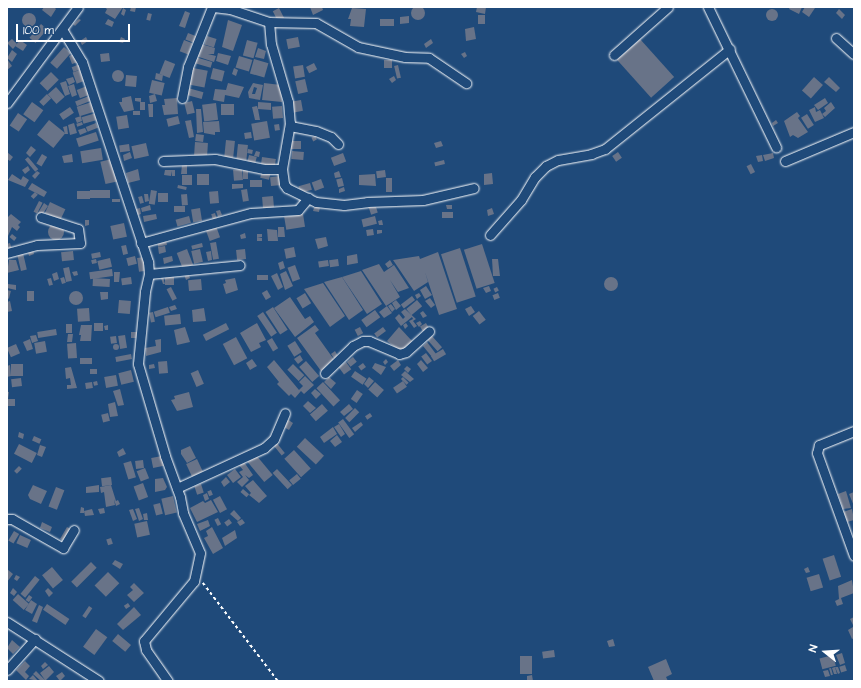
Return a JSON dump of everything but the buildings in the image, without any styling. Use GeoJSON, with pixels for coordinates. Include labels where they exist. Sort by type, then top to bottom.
{"type":"FeatureCollection","features":[{"type":"Feature","properties":{"kind":"street"},"geometry":{"type":"LineString","coordinates":[[7,103],[78,7]]}},
{"type":"Feature","properties":{"kind":"street"},"geometry":{"type":"LineString","coordinates":[[182,98],[188,67],[213,7],[230,9],[269,22],[316,22],[358,47],[405,56],[429,58],[466,83]]}},
{"type":"Feature","properties":{"kind":"street"},"geometry":{"type":"LineString","coordinates":[[614,55],[668,7]]}},
{"type":"Feature","properties":{"kind":"street"},"geometry":{"type":"LineString","coordinates":[[708,7],[730,49],[776,147]]}},
{"type":"Feature","properties":{"kind":"street"},"geometry":{"type":"LineString","coordinates":[[269,22],[271,44],[288,102],[290,126],[282,169],[284,184],[287,188],[308,198],[344,205],[367,202],[423,200],[474,188]]}},
{"type":"Feature","properties":{"kind":"street"},"geometry":{"type":"LineString","coordinates":[[62,29],[82,62],[141,243],[149,274],[145,292],[138,364],[177,488],[183,513],[200,554],[196,575],[180,601],[144,641],[146,650],[168,681]]}},
{"type":"Feature","properties":{"kind":"street"},"geometry":{"type":"LineString","coordinates":[[836,38],[854,54]]}},
{"type":"Feature","properties":{"kind":"street"},"geometry":{"type":"LineString","coordinates":[[490,235],[521,200],[535,177],[546,166],[558,160],[591,154],[605,149],[730,49]]}},
{"type":"Feature","properties":{"kind":"street"},"geometry":{"type":"LineString","coordinates":[[290,126],[316,131],[331,137],[338,144]]}},
{"type":"Feature","properties":{"kind":"street"},"geometry":{"type":"LineString","coordinates":[[786,161],[854,132]]}},
{"type":"Feature","properties":{"kind":"street"},"geometry":{"type":"LineString","coordinates":[[163,161],[215,158],[264,169],[282,169]]}},
{"type":"Feature","properties":{"kind":"street"},"geometry":{"type":"LineString","coordinates":[[141,243],[251,213],[298,210],[308,198]]}},
{"type":"Feature","properties":{"kind":"street"},"geometry":{"type":"LineString","coordinates":[[7,252],[37,245],[80,243],[78,229],[41,217]]}},
{"type":"Feature","properties":{"kind":"street"},"geometry":{"type":"LineString","coordinates":[[149,274],[240,265]]}},
{"type":"Feature","properties":{"kind":"street"},"geometry":{"type":"LineString","coordinates":[[325,373],[353,346],[363,341],[369,341],[399,354],[406,352],[429,331]]}},
{"type":"Feature","properties":{"kind":"street"},"geometry":{"type":"LineString","coordinates":[[177,488],[264,448],[274,439],[285,413]]}},
{"type":"Feature","properties":{"kind":"street"},"geometry":{"type":"LineString","coordinates":[[854,431],[819,445],[817,452],[854,556]]}},
{"type":"Feature","properties":{"kind":"street"},"geometry":{"type":"LineString","coordinates":[[7,519],[12,520],[63,548],[74,530]]}},
{"type":"Feature","properties":{"kind":"street"},"geometry":{"type":"LineString","coordinates":[[7,622],[99,681]]}},
{"type":"Feature","properties":{"kind":"street"},"geometry":{"type":"LineString","coordinates":[[7,670],[34,639]]}},
{"type":"Feature","properties":{"kind":"path"},"geometry":{"type":"LineString","coordinates":[[196,575],[278,681]]}}]}
